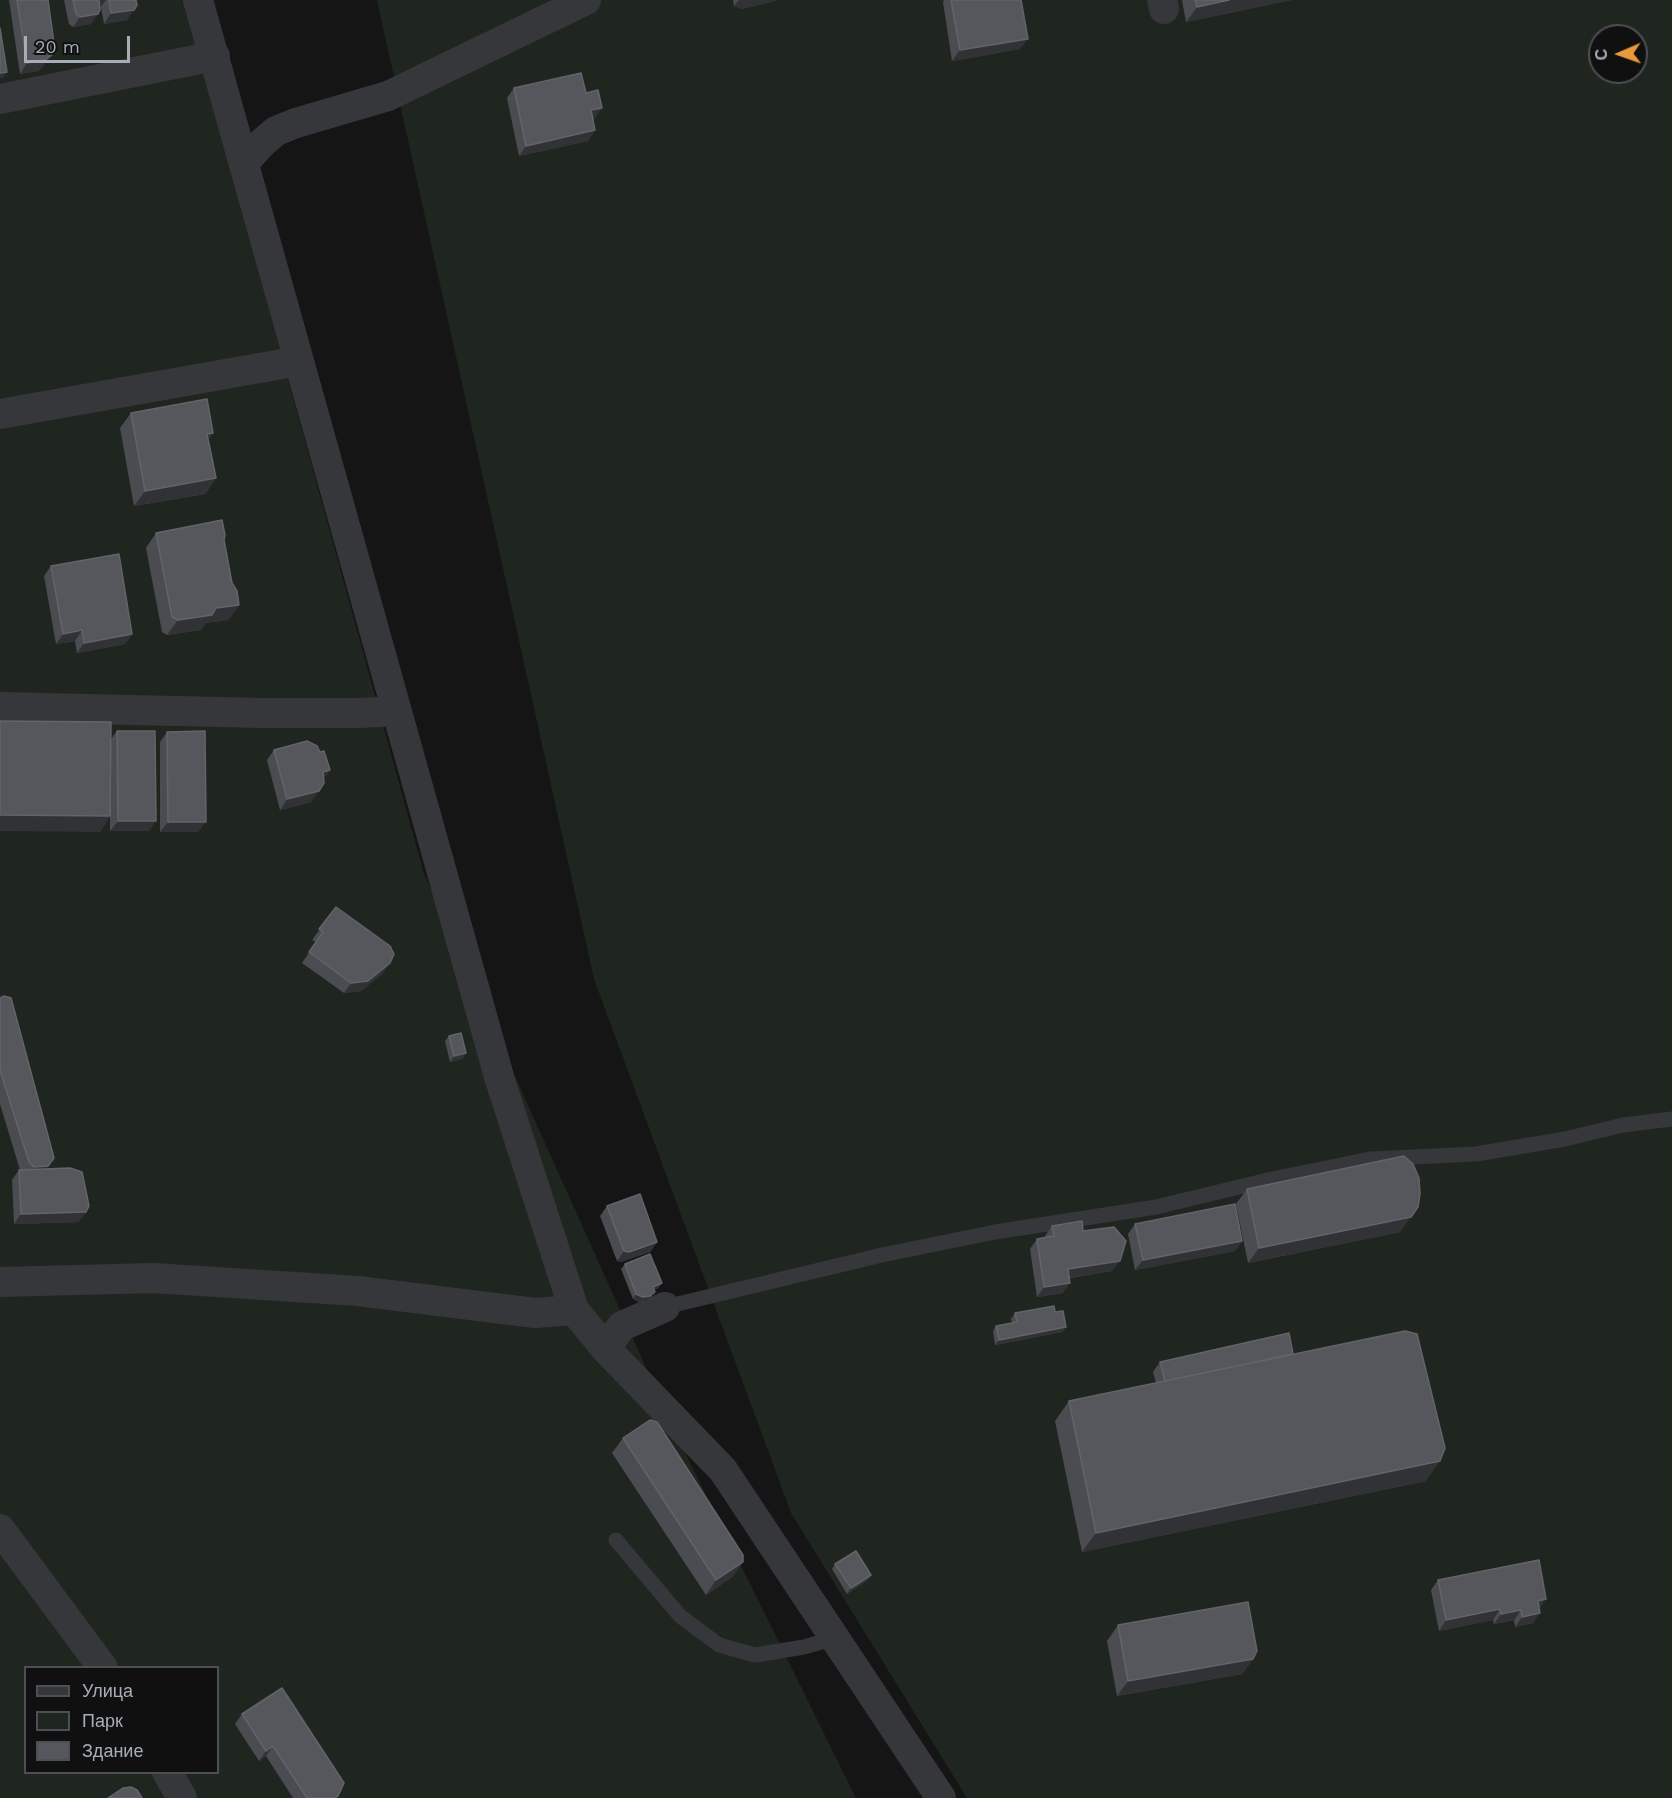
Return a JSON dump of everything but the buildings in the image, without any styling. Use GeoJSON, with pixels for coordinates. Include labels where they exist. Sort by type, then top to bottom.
{"type":"FeatureCollection","features":[{"type":"Feature","properties":{"kind":"street"},"geometry":{"type":"LineString","coordinates":[[198,0],[500,1080],[574,1310],[605,1348],[723,1470],[940,1798]]}},
{"type":"Feature","properties":{"kind":"street"},"geometry":{"type":"LineString","coordinates":[[244,163],[276,131],[388,96],[586,0]]}},
{"type":"Feature","properties":{"kind":"street"},"geometry":{"type":"LineString","coordinates":[[0,99],[215,56]]}},
{"type":"Feature","properties":{"kind":"street"},"geometry":{"type":"LineString","coordinates":[[0,414],[299,361]]}},
{"type":"Feature","properties":{"kind":"street"},"geometry":{"type":"LineString","coordinates":[[0,707],[360,714],[396,711]]}},
{"type":"Feature","properties":{"kind":"street"},"geometry":{"type":"LineString","coordinates":[[0,1282],[153,1278],[358,1291],[535,1313],[574,1310]]}},
{"type":"Feature","properties":{"kind":"street"},"geometry":{"type":"LineString","coordinates":[[605,1348],[622,1326],[664,1307]]}},
{"type":"Feature","properties":{"kind":"street"},"geometry":{"type":"LineString","coordinates":[[0,1529],[102,1666]]}},
{"type":"Feature","properties":{"kind":"street"},"geometry":{"type":"LineString","coordinates":[[168,1774],[182,1798]]}},
{"type":"Feature","properties":{"kind":"lane"},"geometry":{"type":"LineString","coordinates":[[664,1307],[904,1251],[995,1232],[1156,1207],[1272,1179],[1370,1159],[1476,1154],[1565,1139],[1623,1125],[1672,1119]]}},
{"type":"Feature","properties":{"kind":"lane"},"geometry":{"type":"LineString","coordinates":[[616,1540],[680,1616],[719,1645],[754,1655],[804,1647],[835,1638]]}},
{"type":"Feature","properties":{"kind":"green space"},"geometry":{"type":"Polygon","coordinates":[[[0,0],[184,0],[424,874],[675,1432],[856,1798],[0,1798],[0,0]]]}},
{"type":"Feature","properties":{"kind":"green space"},"geometry":{"type":"Polygon","coordinates":[[[377,0],[1672,0],[1672,1798],[967,1798],[791,1513],[594,979],[377,0]]]}}]}
